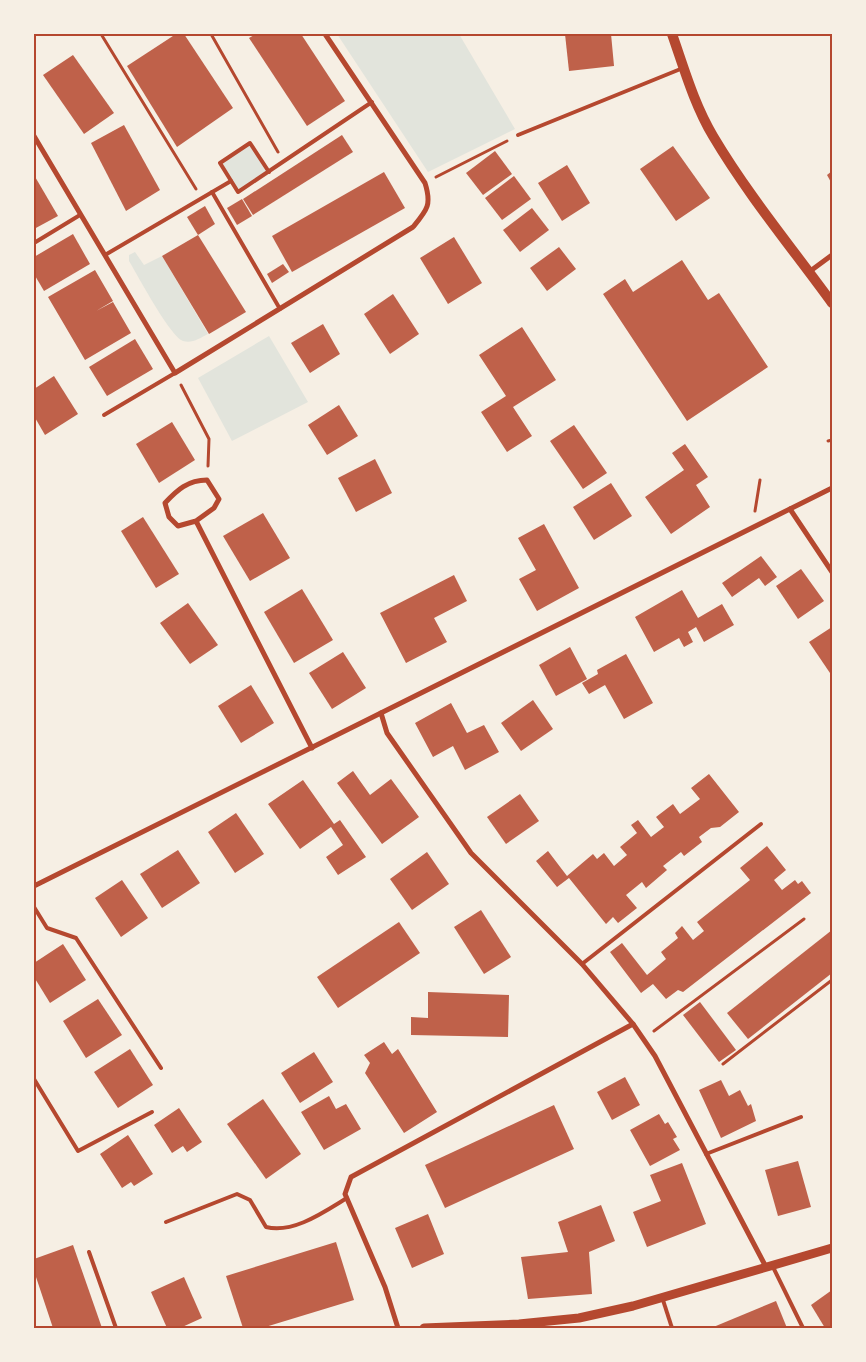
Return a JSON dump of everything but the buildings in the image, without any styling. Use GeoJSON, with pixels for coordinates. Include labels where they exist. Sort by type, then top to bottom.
{"type":"FeatureCollection","features":[{"type":"Feature","properties":{"kind":"main road"},"geometry":{"type":"LineString","coordinates":[[672,34],[694,98],[712,135],[832,303]]}},
{"type":"Feature","properties":{"kind":"street"},"geometry":{"type":"LineString","coordinates":[[34,136],[175,373],[412,227],[427,210],[429,196],[424,182],[325,34]]}},
{"type":"Feature","properties":{"kind":"street"},"geometry":{"type":"LineString","coordinates":[[809,272],[832,255]]}},
{"type":"Feature","properties":{"kind":"street"},"geometry":{"type":"LineString","coordinates":[[195,480],[207,480],[219,499],[214,508],[196,521],[178,526],[169,517],[164,503],[177,490],[195,480]]}},
{"type":"Feature","properties":{"kind":"street"},"geometry":{"type":"LineString","coordinates":[[34,886],[832,488]]}},
{"type":"Feature","properties":{"kind":"street"},"geometry":{"type":"LineString","coordinates":[[790,509],[832,572]]}},
{"type":"Feature","properties":{"kind":"street"},"geometry":{"type":"LineString","coordinates":[[196,521],[312,748]]}},
{"type":"Feature","properties":{"kind":"street"},"geometry":{"type":"LineString","coordinates":[[381,714],[387,733],[471,853],[582,964],[633,1024],[655,1056],[706,1154],[769,1266]]}},
{"type":"Feature","properties":{"kind":"street"},"geometry":{"type":"LineString","coordinates":[[398,1328],[385,1287],[345,1194],[351,1177],[633,1024]]}},
{"type":"Feature","properties":{"kind":"street"},"geometry":{"type":"LineString","coordinates":[[424,1328],[519,1324],[579,1318],[662,1297],[832,1248]]}},
{"type":"Feature","properties":{"kind":"lane"},"geometry":{"type":"LineString","coordinates":[[518,135],[684,67]]}},
{"type":"Feature","properties":{"kind":"lane"},"geometry":{"type":"LineString","coordinates":[[269,172],[250,143],[220,163],[238,192],[269,172],[372,102]]}},
{"type":"Feature","properties":{"kind":"lane"},"geometry":{"type":"LineString","coordinates":[[105,255],[231,181]]}},
{"type":"Feature","properties":{"kind":"lane"},"geometry":{"type":"LineString","coordinates":[[212,192],[280,309]]}},
{"type":"Feature","properties":{"kind":"lane"},"geometry":{"type":"LineString","coordinates":[[34,243],[80,215]]}},
{"type":"Feature","properties":{"kind":"lane"},"geometry":{"type":"LineString","coordinates":[[104,415],[175,373]]}},
{"type":"Feature","properties":{"kind":"lane"},"geometry":{"type":"LineString","coordinates":[[582,964],[761,824]]}},
{"type":"Feature","properties":{"kind":"lane"},"geometry":{"type":"LineString","coordinates":[[34,907],[47,928],[76,938],[161,1068]]}},
{"type":"Feature","properties":{"kind":"lane"},"geometry":{"type":"LineString","coordinates":[[34,1079],[78,1150],[152,1112]]}},
{"type":"Feature","properties":{"kind":"lane"},"geometry":{"type":"LineString","coordinates":[[706,1154],[801,1117]]}},
{"type":"Feature","properties":{"kind":"lane"},"geometry":{"type":"LineString","coordinates":[[166,1222],[237,1194],[250,1200],[266,1227],[279,1230],[320,1214],[347,1198]]}},
{"type":"Feature","properties":{"kind":"lane"},"geometry":{"type":"LineString","coordinates":[[89,1252],[116,1328]]}},
{"type":"Feature","properties":{"kind":"lane"},"geometry":{"type":"LineString","coordinates":[[769,1266],[803,1328]]}},
{"type":"Feature","properties":{"kind":"lane"},"geometry":{"type":"LineString","coordinates":[[662,1297],[672,1328]]}},
{"type":"Feature","properties":{"kind":"path"},"geometry":{"type":"LineString","coordinates":[[101,34],[201,198]]}},
{"type":"Feature","properties":{"kind":"path"},"geometry":{"type":"LineString","coordinates":[[212,34],[283,161]]}},
{"type":"Feature","properties":{"kind":"path"},"geometry":{"type":"LineString","coordinates":[[424,182],[518,135]]}},
{"type":"Feature","properties":{"kind":"path"},"geometry":{"type":"LineString","coordinates":[[175,373],[210,440],[207,480]]}},
{"type":"Feature","properties":{"kind":"path"},"geometry":{"type":"LineString","coordinates":[[760,480],[754,513],[760,525]]}},
{"type":"Feature","properties":{"kind":"path"},"geometry":{"type":"LineString","coordinates":[[643,1039],[804,919]]}},
{"type":"Feature","properties":{"kind":"path"},"geometry":{"type":"LineString","coordinates":[[723,1064],[832,980]]}},
{"type":"Feature","properties":{"kind":"shaded area"},"geometry":{"type":"Polygon","coordinates":[[[337,34],[459,34],[515,129],[428,172],[337,34]]]}},
{"type":"Feature","properties":{"kind":"shaded area"},"geometry":{"type":"Polygon","coordinates":[[[250,143],[269,172],[238,192],[220,163],[250,143]]]}},
{"type":"Feature","properties":{"kind":"shaded area"},"geometry":{"type":"Polygon","coordinates":[[[135,252],[144,265],[162,256],[208,334],[190,342],[183,341],[177,337],[129,261],[129,255],[135,252]]]}},
{"type":"Feature","properties":{"kind":"shaded area"},"geometry":{"type":"Polygon","coordinates":[[[269,336],[308,402],[232,441],[198,378],[269,336]]]}}]}
